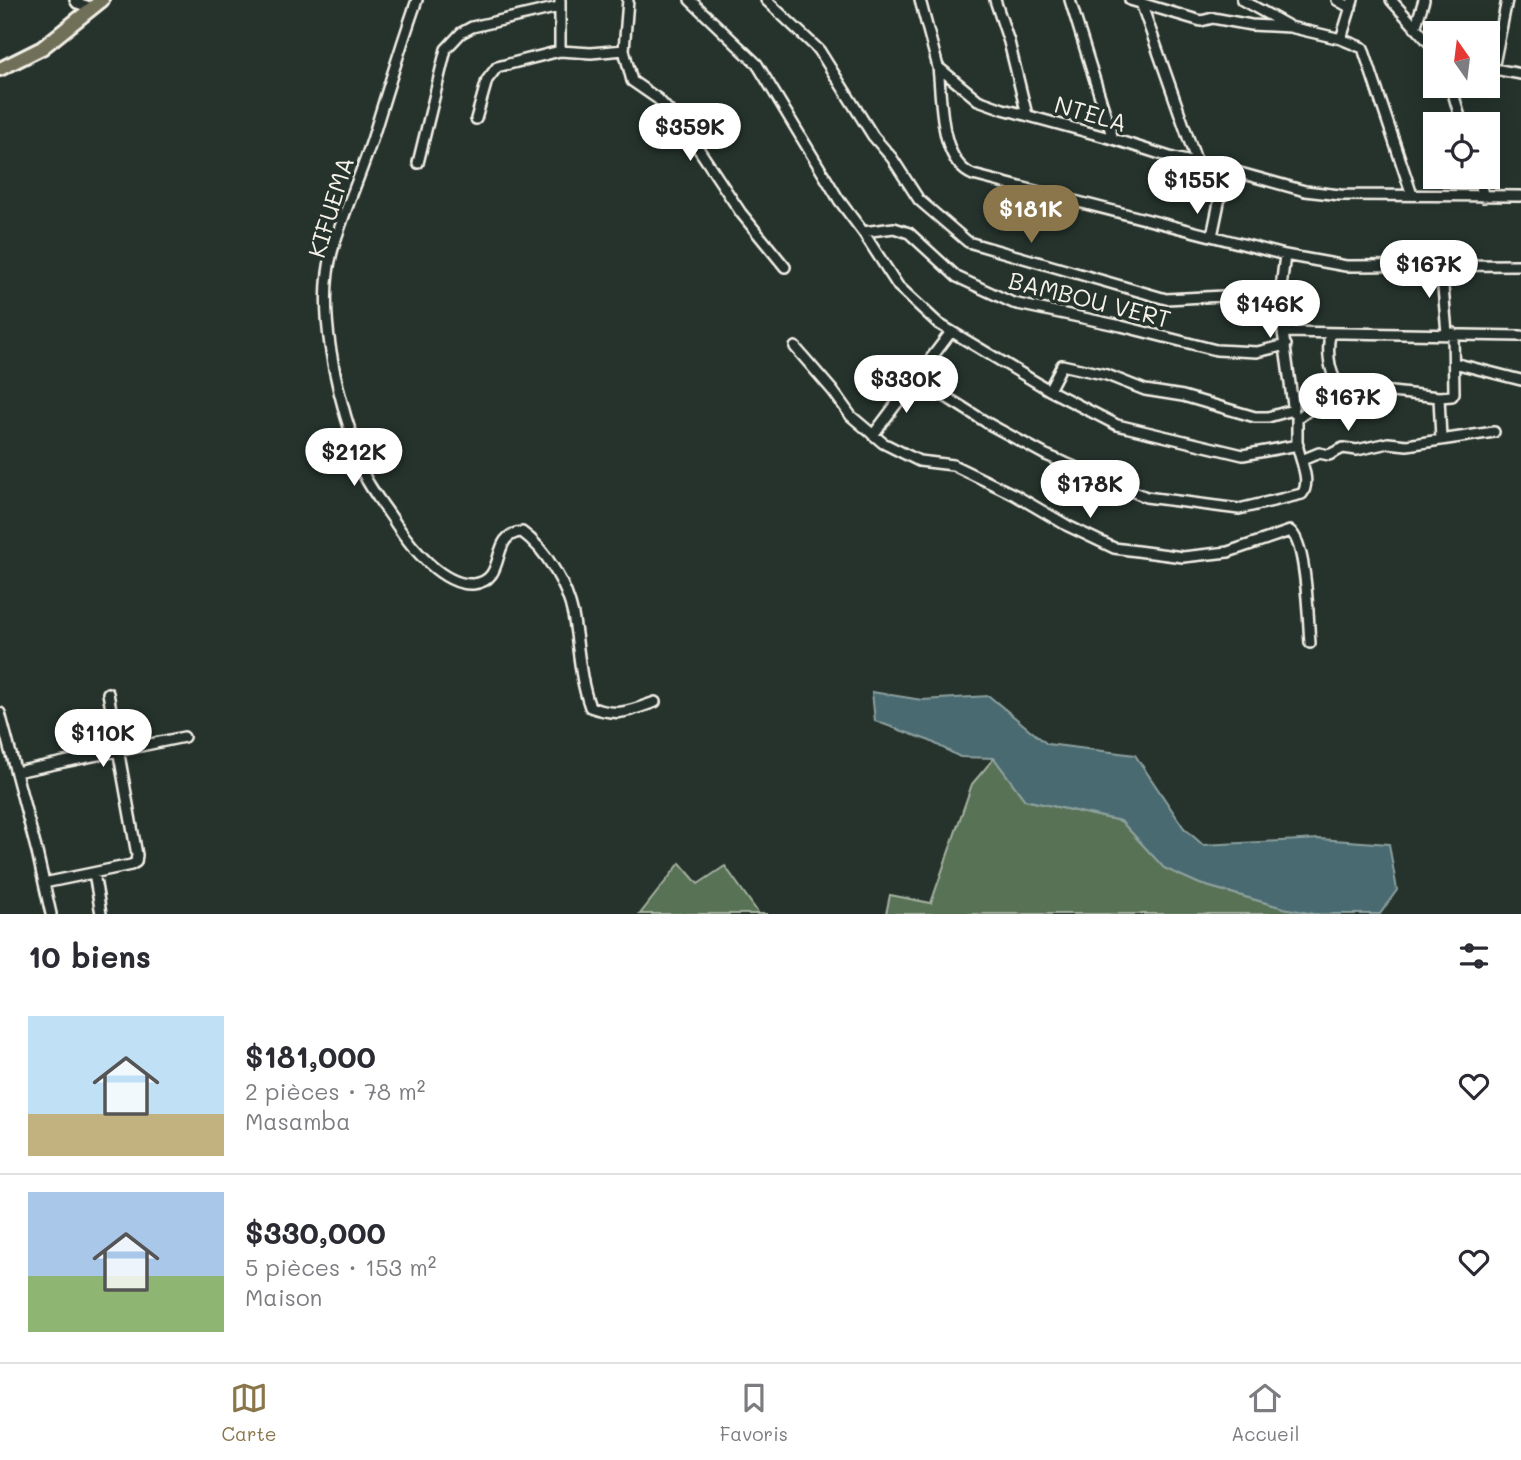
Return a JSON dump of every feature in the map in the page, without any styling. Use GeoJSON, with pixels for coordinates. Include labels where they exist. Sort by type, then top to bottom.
{"type":"FeatureCollection","features":[{"type":"Feature","properties":{"kind":"highway"},"geometry":{"type":"LineString","coordinates":[[0,69],[41,48],[98,4]]}},
{"type":"Feature","properties":{"kind":"street"},"geometry":{"type":"LineString","coordinates":[[75,0],[77,3],[98,4]]}},
{"type":"Feature","properties":{"kind":"street","name":"KIFUEMA"},"geometry":{"type":"LineString","coordinates":[[417,0],[332,253],[326,315],[340,401],[365,476],[408,542],[444,577],[472,584],[486,579],[497,566],[504,539],[513,533],[522,532],[532,539],[554,568],[572,611],[584,690],[590,707],[608,714],[627,712],[655,702]]}},
{"type":"Feature","properties":{"kind":"street"},"geometry":{"type":"LineString","coordinates":[[628,0],[624,50],[632,81],[658,99],[684,127],[741,213],[785,267]]}},
{"type":"Feature","properties":{"kind":"street"},"geometry":{"type":"LineString","coordinates":[[690,0],[757,64],[839,201],[898,286],[916,305],[951,332],[1049,390],[1116,425],[1243,455],[1298,445]]}},
{"type":"Feature","properties":{"kind":"street"},"geometry":{"type":"LineString","coordinates":[[766,0],[819,50],[873,136],[892,158],[919,200],[968,242],[1166,299],[1262,294],[1281,288]]}},
{"type":"Feature","properties":{"kind":"street"},"geometry":{"type":"LineString","coordinates":[[920,0],[938,67],[948,142],[952,156],[964,171],[1284,256],[1354,266],[1521,265]]}},
{"type":"Feature","properties":{"kind":"street"},"geometry":{"type":"LineString","coordinates":[[995,0],[1009,42],[1027,115]]}},
{"type":"Feature","properties":{"kind":"street"},"geometry":{"type":"LineString","coordinates":[[1070,0],[1113,139]]}},
{"type":"Feature","properties":{"kind":"street"},"geometry":{"type":"LineString","coordinates":[[1242,0],[1290,27]]}},
{"type":"Feature","properties":{"kind":"street"},"geometry":{"type":"LineString","coordinates":[[1338,0],[1352,4],[1341,39]]}},
{"type":"Feature","properties":{"kind":"street"},"geometry":{"type":"LineString","coordinates":[[1391,0],[1423,36]]}},
{"type":"Feature","properties":{"kind":"street"},"geometry":{"type":"LineString","coordinates":[[1415,28],[1424,0]]}},
{"type":"Feature","properties":{"kind":"street"},"geometry":{"type":"LineString","coordinates":[[1500,28],[1507,0]]}},
{"type":"Feature","properties":{"kind":"street"},"geometry":{"type":"LineString","coordinates":[[1137,1],[1200,21],[1213,18],[1251,25],[1290,27],[1341,39],[1363,48],[1412,194]]}},
{"type":"Feature","properties":{"kind":"street"},"geometry":{"type":"LineString","coordinates":[[1137,1],[1197,163]]}},
{"type":"Feature","properties":{"kind":"street"},"geometry":{"type":"LineString","coordinates":[[418,163],[446,49],[461,33],[495,20],[560,3],[560,51]]}},
{"type":"Feature","properties":{"kind":"street"},"geometry":{"type":"LineString","coordinates":[[476,118],[487,80],[497,67],[560,51],[591,53],[624,50]]}},
{"type":"Feature","properties":{"kind":"street","name":"NTELA"},"geometry":{"type":"LineString","coordinates":[[938,67],[978,100],[1003,110],[1173,158],[1226,169],[1305,191],[1340,195],[1521,196]]}},
{"type":"Feature","properties":{"kind":"street"},"geometry":{"type":"LineString","coordinates":[[1500,70],[1521,74]]}},
{"type":"Feature","properties":{"kind":"street"},"geometry":{"type":"LineString","coordinates":[[1212,236],[1226,169]]}},
{"type":"Feature","properties":{"kind":"street"},"geometry":{"type":"LineString","coordinates":[[1482,189],[1484,197]]}},
{"type":"Feature","properties":{"kind":"street","name":"BAMBOU VERT"},"geometry":{"type":"LineString","coordinates":[[863,232],[902,229],[957,277],[1013,303],[1121,326],[1216,351],[1257,352],[1286,345]]}},
{"type":"Feature","properties":{"kind":"street"},"geometry":{"type":"LineString","coordinates":[[916,378],[989,424],[1046,455],[1146,497],[1239,509],[1302,494],[1306,483],[1298,445],[1283,332],[1281,288],[1284,256]]}},
{"type":"Feature","properties":{"kind":"street"},"geometry":{"type":"LineString","coordinates":[[1049,390],[1062,365],[1107,375],[1145,390],[1183,396],[1255,417],[1295,415],[1318,403],[1337,401],[1344,395],[1384,390],[1439,397],[1454,395],[1454,363],[1441,265]]}},
{"type":"Feature","properties":{"kind":"street"},"geometry":{"type":"LineString","coordinates":[[873,435],[951,332]]}},
{"type":"Feature","properties":{"kind":"street"},"geometry":{"type":"LineString","coordinates":[[1283,332],[1521,336]]}},
{"type":"Feature","properties":{"kind":"street"},"geometry":{"type":"LineString","coordinates":[[1330,334],[1328,358],[1344,395]]}},
{"type":"Feature","properties":{"kind":"street"},"geometry":{"type":"LineString","coordinates":[[795,347],[851,416],[884,443],[919,461],[953,465],[1114,548],[1183,557],[1228,552],[1290,531],[1296,535],[1301,555],[1310,643]]}},
{"type":"Feature","properties":{"kind":"street"},"geometry":{"type":"LineString","coordinates":[[1454,363],[1521,380]]}},
{"type":"Feature","properties":{"kind":"street"},"geometry":{"type":"LineString","coordinates":[[1439,397],[1441,439]]}},
{"type":"Feature","properties":{"kind":"street"},"geometry":{"type":"LineString","coordinates":[[1301,460],[1319,453],[1329,455],[1343,448],[1357,450],[1388,443],[1407,445],[1494,432]]}},
{"type":"Feature","properties":{"kind":"street"},"geometry":{"type":"LineString","coordinates":[[44,883],[136,862],[137,855],[108,693]]}},
{"type":"Feature","properties":{"kind":"street"},"geometry":{"type":"LineString","coordinates":[[0,713],[51,914]]}},
{"type":"Feature","properties":{"kind":"street"},"geometry":{"type":"LineString","coordinates":[[16,772],[184,737]]}},
{"type":"Feature","properties":{"kind":"street"},"geometry":{"type":"LineString","coordinates":[[94,873],[101,914]]}},
{"type":"Feature","properties":{"kind":"green space"},"geometry":{"type":"Polygon","coordinates":[[[994,758],[1025,800],[1121,821],[1164,868],[1200,884],[1314,914],[886,914],[890,895],[931,903],[972,784],[994,758]]]}},
{"type":"Feature","properties":{"kind":"green space"},"geometry":{"type":"Polygon","coordinates":[[[680,863],[698,884],[725,866],[759,914],[640,914],[680,863]]]}},
{"type":"Feature","properties":{"kind":"water"},"geometry":{"type":"Polygon","coordinates":[[[872,692],[922,700],[989,696],[1047,744],[1135,755],[1184,828],[1203,845],[1320,839],[1389,844],[1397,890],[1380,914],[1314,914],[1200,884],[1164,868],[1121,821],[1025,800],[994,758],[960,757],[930,741],[875,721],[872,692]]]}}]}
